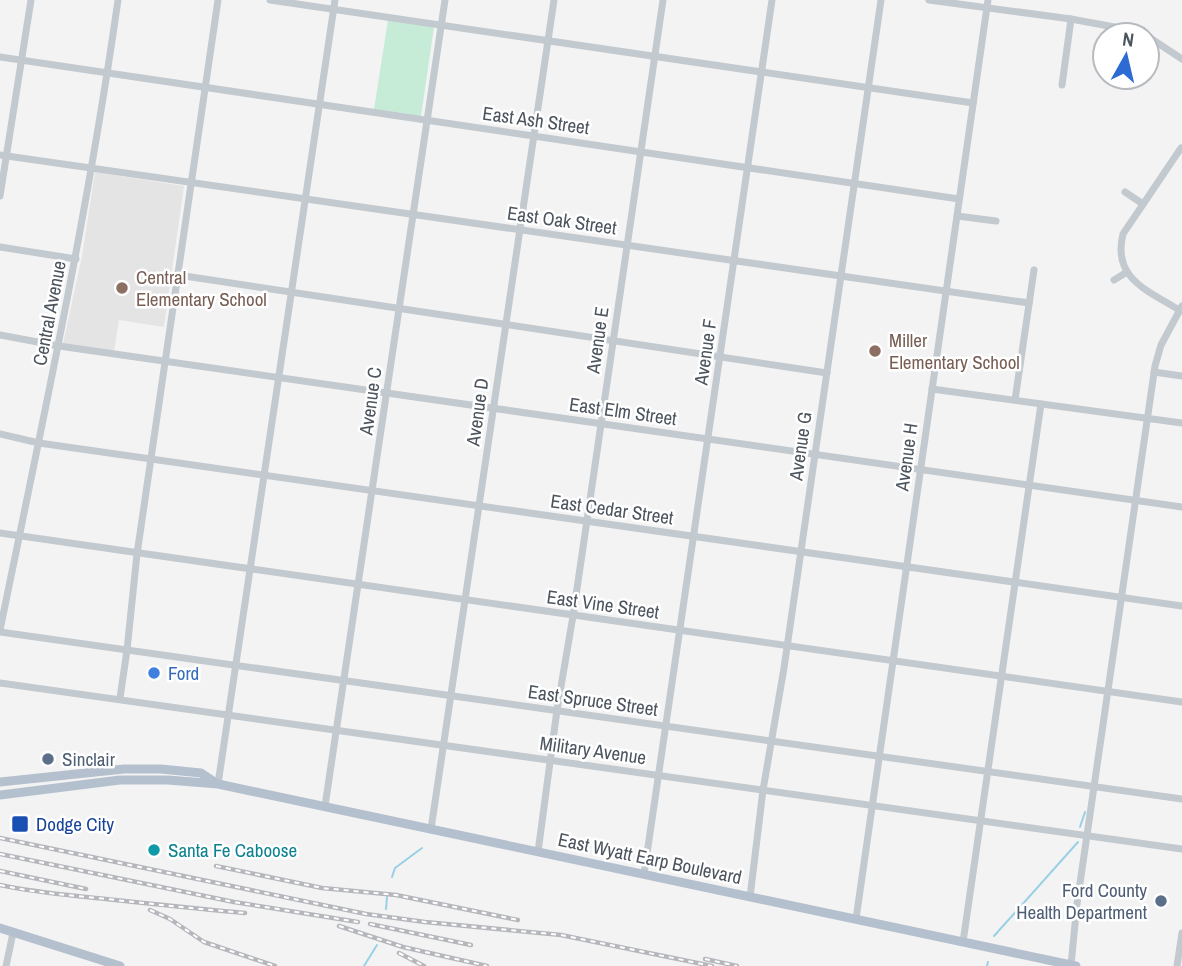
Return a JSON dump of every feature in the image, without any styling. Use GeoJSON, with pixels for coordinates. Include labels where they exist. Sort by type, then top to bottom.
{"type":"FeatureCollection","features":[{"type":"Feature","properties":{"kind":"main road","name":"East Wyatt Earp Boulevard"},"geometry":{"type":"LineString","coordinates":[[0,782],[133,769],[201,774],[218,783]]}},
{"type":"Feature","properties":{"kind":"main road","name":"East Wyatt Earp Boulevard"},"geometry":{"type":"LineString","coordinates":[[0,795],[120,780],[218,783],[1073,965]]}},
{"type":"Feature","properties":{"kind":"main road"},"geometry":{"type":"LineString","coordinates":[[0,928],[93,962],[120,966]]}},
{"type":"Feature","properties":{"kind":"street"},"geometry":{"type":"LineString","coordinates":[[0,196],[3,155],[31,0]]}},
{"type":"Feature","properties":{"kind":"street","name":"Central Avenue"},"geometry":{"type":"LineString","coordinates":[[0,631],[76,259],[101,125],[118,0]]}},
{"type":"Feature","properties":{"kind":"street"},"geometry":{"type":"LineString","coordinates":[[120,698],[137,554],[218,0]]}},
{"type":"Feature","properties":{"kind":"street"},"geometry":{"type":"LineString","coordinates":[[270,0],[973,103]]}},
{"type":"Feature","properties":{"kind":"street"},"geometry":{"type":"LineString","coordinates":[[218,783],[335,0]]}},
{"type":"Feature","properties":{"kind":"street","name":"Avenue C"},"geometry":{"type":"LineString","coordinates":[[325,806],[445,0]]}},
{"type":"Feature","properties":{"kind":"street","name":"Avenue D"},"geometry":{"type":"LineString","coordinates":[[431,829],[554,0]]}},
{"type":"Feature","properties":{"kind":"street","name":"Avenue E"},"geometry":{"type":"LineString","coordinates":[[538,852],[556,710],[573,616],[663,0]]}},
{"type":"Feature","properties":{"kind":"street","name":"Avenue F"},"geometry":{"type":"LineString","coordinates":[[644,874],[772,0]]}},
{"type":"Feature","properties":{"kind":"street","name":"Avenue G"},"geometry":{"type":"LineString","coordinates":[[750,897],[763,790],[787,646],[881,0]]}},
{"type":"Feature","properties":{"kind":"street"},"geometry":{"type":"LineString","coordinates":[[929,0],[987,4],[1091,23]]}},
{"type":"Feature","properties":{"kind":"street","name":"Avenue H"},"geometry":{"type":"LineString","coordinates":[[856,919],[987,4]]}},
{"type":"Feature","properties":{"kind":"street"},"geometry":{"type":"LineString","coordinates":[[1062,85],[1071,19]]}},
{"type":"Feature","properties":{"kind":"street"},"geometry":{"type":"LineString","coordinates":[[1161,45],[1182,59]]}},
{"type":"Feature","properties":{"kind":"street","name":"East Ash Street"},"geometry":{"type":"LineString","coordinates":[[0,57],[959,199]]}},
{"type":"Feature","properties":{"kind":"street"},"geometry":{"type":"LineString","coordinates":[[1073,965],[1077,904],[1154,372],[1161,345],[1181,308],[1140,286],[1122,263],[1121,244],[1123,233],[1181,148]]}},
{"type":"Feature","properties":{"kind":"street","name":"East Oak Street"},"geometry":{"type":"LineString","coordinates":[[3,155],[1029,303]]}},
{"type":"Feature","properties":{"kind":"street"},"geometry":{"type":"LineString","coordinates":[[1125,192],[1143,204]]}},
{"type":"Feature","properties":{"kind":"street"},"geometry":{"type":"LineString","coordinates":[[957,216],[996,220]]}},
{"type":"Feature","properties":{"kind":"street"},"geometry":{"type":"LineString","coordinates":[[0,247],[76,259]]}},
{"type":"Feature","properties":{"kind":"street"},"geometry":{"type":"LineString","coordinates":[[1015,400],[1034,270]]}},
{"type":"Feature","properties":{"kind":"street"},"geometry":{"type":"LineString","coordinates":[[1114,280],[1127,272]]}},
{"type":"Feature","properties":{"kind":"street"},"geometry":{"type":"LineString","coordinates":[[178,275],[827,373]]}},
{"type":"Feature","properties":{"kind":"street","name":"East Elm Street"},"geometry":{"type":"LineString","coordinates":[[0,335],[59,346],[1182,508]]}},
{"type":"Feature","properties":{"kind":"street"},"geometry":{"type":"LineString","coordinates":[[1154,372],[1182,376]]}},
{"type":"Feature","properties":{"kind":"street"},"geometry":{"type":"LineString","coordinates":[[932,389],[1182,423]]}},
{"type":"Feature","properties":{"kind":"street"},"geometry":{"type":"LineString","coordinates":[[963,942],[1041,404]]}},
{"type":"Feature","properties":{"kind":"street","name":"East Cedar Street"},"geometry":{"type":"LineString","coordinates":[[0,434],[38,443],[1182,606]]}},
{"type":"Feature","properties":{"kind":"street","name":"East Vine Street"},"geometry":{"type":"LineString","coordinates":[[0,533],[1182,702]]}},
{"type":"Feature","properties":{"kind":"street","name":"East Spruce Street"},"geometry":{"type":"LineString","coordinates":[[0,631],[1182,799]]}},
{"type":"Feature","properties":{"kind":"street","name":"Military Avenue"},"geometry":{"type":"LineString","coordinates":[[0,683],[1182,849]]}},
{"type":"Feature","properties":{"kind":"street"},"geometry":{"type":"LineString","coordinates":[[6,966],[13,933]]}},
{"type":"Feature","properties":{"kind":"street"},"geometry":{"type":"LineString","coordinates":[[1177,966],[1182,933]]}},
{"type":"Feature","properties":{"kind":"shaded area","name":"Central Elementary School"},"geometry":{"type":"Polygon","coordinates":[[[95,172],[184,186],[164,327],[119,320],[114,351],[63,344],[82,256],[95,172]]]}},
{"type":"Feature","properties":{"kind":"green space"},"geometry":{"type":"Polygon","coordinates":[[[388,20],[434,27],[421,116],[374,109],[388,20]]]}},
{"type":"Feature","properties":{"kind":"waterway"},"geometry":{"type":"LineString","coordinates":[[1080,827],[1085,812]]}},
{"type":"Feature","properties":{"kind":"waterway"},"geometry":{"type":"LineString","coordinates":[[994,936],[1078,842]]}},
{"type":"Feature","properties":{"kind":"waterway"},"geometry":{"type":"LineString","coordinates":[[392,877],[395,868],[422,848]]}},
{"type":"Feature","properties":{"kind":"waterway"},"geometry":{"type":"LineString","coordinates":[[386,909],[387,897]]}},
{"type":"Feature","properties":{"kind":"waterway"},"geometry":{"type":"LineString","coordinates":[[364,966],[377,945]]}},
{"type":"Feature","properties":{"kind":"waterway"},"geometry":{"type":"LineString","coordinates":[[987,966],[988,962]]}},
{"type":"Feature","properties":{"kind":"railway"},"geometry":{"type":"LineString","coordinates":[[0,838],[366,914],[561,935],[712,966]]}},
{"type":"Feature","properties":{"kind":"railway"},"geometry":{"type":"LineString","coordinates":[[0,854],[234,902],[358,922]]}},
{"type":"Feature","properties":{"kind":"railway"},"geometry":{"type":"LineString","coordinates":[[216,866],[322,888],[396,895],[518,920]]}},
{"type":"Feature","properties":{"kind":"railway"},"geometry":{"type":"LineString","coordinates":[[0,871],[86,889]]}},
{"type":"Feature","properties":{"kind":"railway"},"geometry":{"type":"LineString","coordinates":[[0,885],[53,894],[245,913]]}},
{"type":"Feature","properties":{"kind":"railway"},"geometry":{"type":"LineString","coordinates":[[150,910],[170,919],[204,942],[275,966]]}},
{"type":"Feature","properties":{"kind":"railway"},"geometry":{"type":"LineString","coordinates":[[370,924],[471,945]]}},
{"type":"Feature","properties":{"kind":"railway"},"geometry":{"type":"LineString","coordinates":[[339,926],[403,947],[487,966]]}},
{"type":"Feature","properties":{"kind":"railway"},"geometry":{"type":"LineString","coordinates":[[399,953],[424,966]]}},
{"type":"Feature","properties":{"kind":"railway"},"geometry":{"type":"LineString","coordinates":[[705,959],[737,966]]}},
{"type":"Feature","properties":{"kind":"place","name":"Central Elementary School"},"geometry":{"type":"Point","coordinates":[122,288]}},
{"type":"Feature","properties":{"kind":"place","name":"Miller Elementary School"},"geometry":{"type":"Point","coordinates":[875,351]}},
{"type":"Feature","properties":{"kind":"place","name":"Ford"},"geometry":{"type":"Point","coordinates":[154,673]}},
{"type":"Feature","properties":{"kind":"place","name":"Sinclair"},"geometry":{"type":"Point","coordinates":[48,759]}},
{"type":"Feature","properties":{"kind":"place","name":"Dodge City"},"geometry":{"type":"Point","coordinates":[20,824]}},
{"type":"Feature","properties":{"kind":"place","name":"Santa Fe Caboose"},"geometry":{"type":"Point","coordinates":[154,850]}},
{"type":"Feature","properties":{"kind":"place","name":"Ford County Health Department"},"geometry":{"type":"Point","coordinates":[1161,901]}}]}
